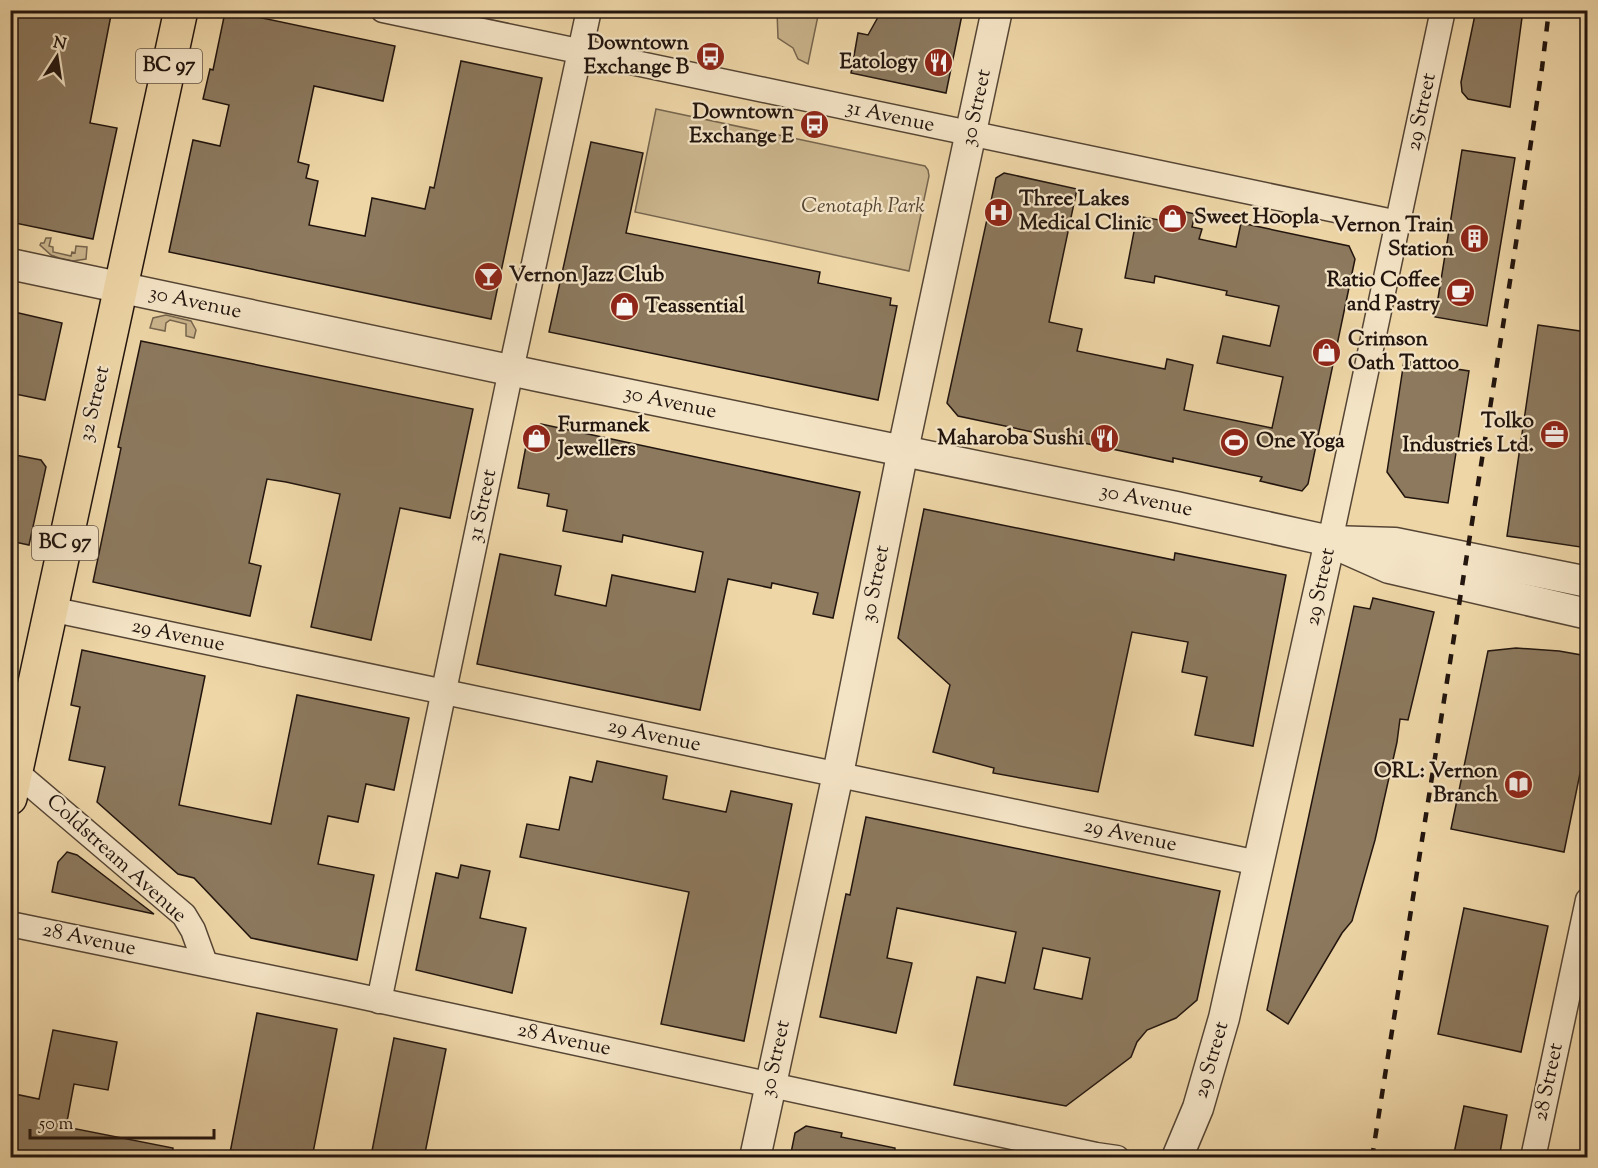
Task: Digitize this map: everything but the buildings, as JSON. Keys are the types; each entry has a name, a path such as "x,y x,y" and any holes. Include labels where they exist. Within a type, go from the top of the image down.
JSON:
{"highway":[{"name":"32 Street","path":"12,778 20,704 50,609 181,10"}],"street":[{"name":"31 Avenue","path":"383,10 1398,223"},
{"name":"31 Street","path":"379,1001 589,10"},
{"name":"30 Street","path":"755,1158 838,774 903,450 997,10"},
{"name":"29 Street","path":"1177,1158 1198,1108 1224,1018 1314,620 1443,10"},
{"name":"30 Avenue","path":"10,264 1330,541 1395,543 1587,582"},
{"name":"30 Avenue","path":"1330,541 1389,568 1587,614"},
{"path":"1314,620 1326,593 1341,576 1363,566 1389,568"},
{"name":"29 Avenue","path":"50,609 1258,863"},
{"name":"Coldstream Avenue","path":"12,778 184,915 193,930 205,963"},
{"name":"28 Street","path":"1533,1158 1587,900"},
{"name":"28 Avenue","path":"10,924 205,963 1117,1158"}],"green space":[{"path":"777,11 819,11 808,64 798,59 793,48 778,38"},
{"name":"Cenotaph Park","path":"656,109 925,166 929,176 909,271 635,212"},
{"path":"46,238 51,238 49,246 53,247 53,252 71,256 72,252 75,253 76,246 87,247 86,259 73,261 51,255 40,245"},
{"path":"166,315 191,321 196,330 194,338 186,336 186,324 170,320 166,323 165,331 150,328 153,318"}],"railway":[{"path":"1372,1158 1516,243 1549,10"}],"place":[{"name":"Downtown Exchange B","path":"710,56"},
{"name":"Eatology","path":"939,63"},
{"name":"Downtown Exchange E","path":"815,125"},
{"name":"Three Lakes Medical Clinic","path":"998,212"},
{"name":"Sweet Hoopla","path":"1173,218"},
{"name":"Vernon Train Station","path":"1475,238"},
{"name":"Vernon Jazz Club","path":"488,276"},
{"name":"Ratio Coffee and Pastry","path":"1461,293"},
{"name":"Teassential","path":"624,307"},
{"name":"Crimson Oath Tattoo","path":"1327,352"},
{"name":"Tolko Industries Ltd.","path":"1555,434"},
{"name":"Furmanek Jewellers","path":"537,438"},
{"name":"Maharoba Sushi","path":"1105,439"},
{"name":"One Yoga","path":"1235,442"},
{"name":"ORL: Vernon Branch","path":"1519,784"}]}
